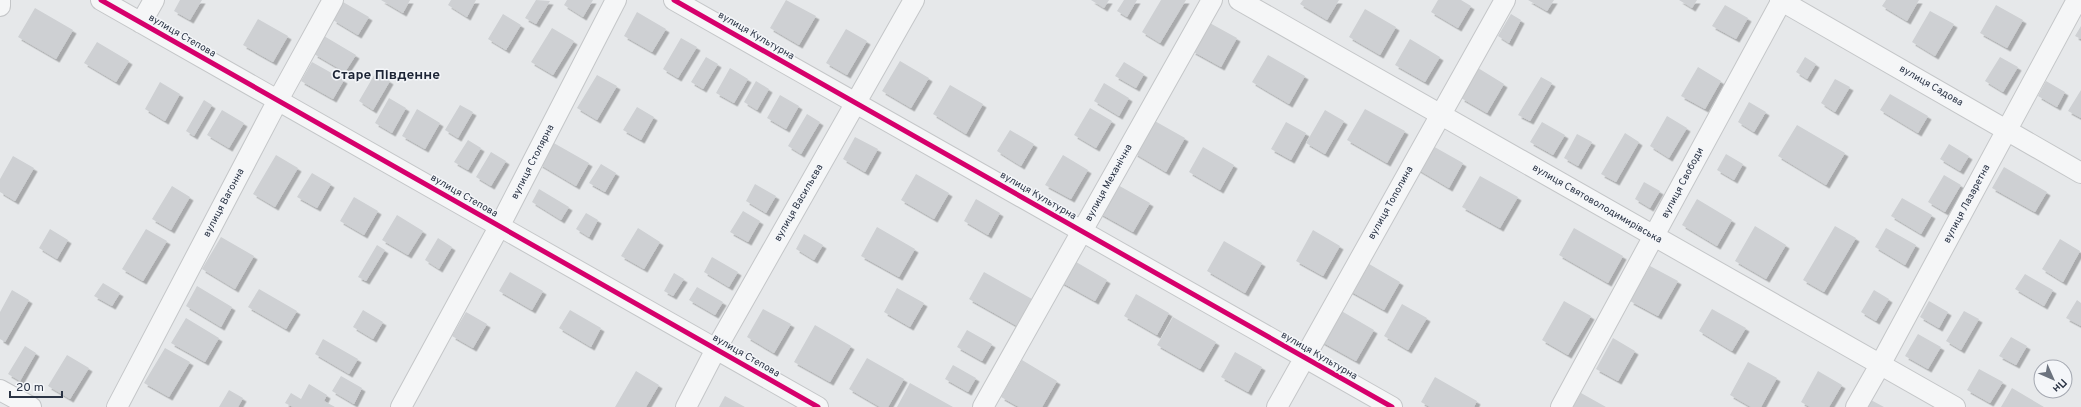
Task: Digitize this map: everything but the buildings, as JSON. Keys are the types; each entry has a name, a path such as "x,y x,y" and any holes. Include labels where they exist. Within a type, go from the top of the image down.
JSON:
{"street":[{"path":"0,0 0,6"},
{"name":"вулиця Степова","path":"101,0 818,407"},
{"path":"141,22 154,0"},
{"name":"вулиця Вагонна","path":"117,407 278,100 333,0"},
{"name":"вулиця Столярна","path":"401,407 499,227 616,0"},
{"name":"вулиця Культурна","path":"674,0 1392,407"},
{"name":"вулиця Васильєва","path":"686,407 716,349 914,0"},
{"name":"вулиця Механічна","path":"983,407 1212,0"},
{"name":"вулиця Святоволодимирівська","path":"1239,0 1955,407"},
{"name":"вулиця Тополина","path":"1277,407 1505,0"},
{"name":"вулиця Садова","path":"1781,0 2081,173"},
{"name":"вулиця Свободи","path":"1560,407 1781,0"},
{"name":"вулиця Лазаретна","path":"1856,407 2077,0"},
{"path":"0,390 31,407"}],"cycle path":[{"path":"101,0 818,407"},
{"path":"674,0 1392,407"}],"district":[{"name":"Старе Південне","path":"386,75"}]}
